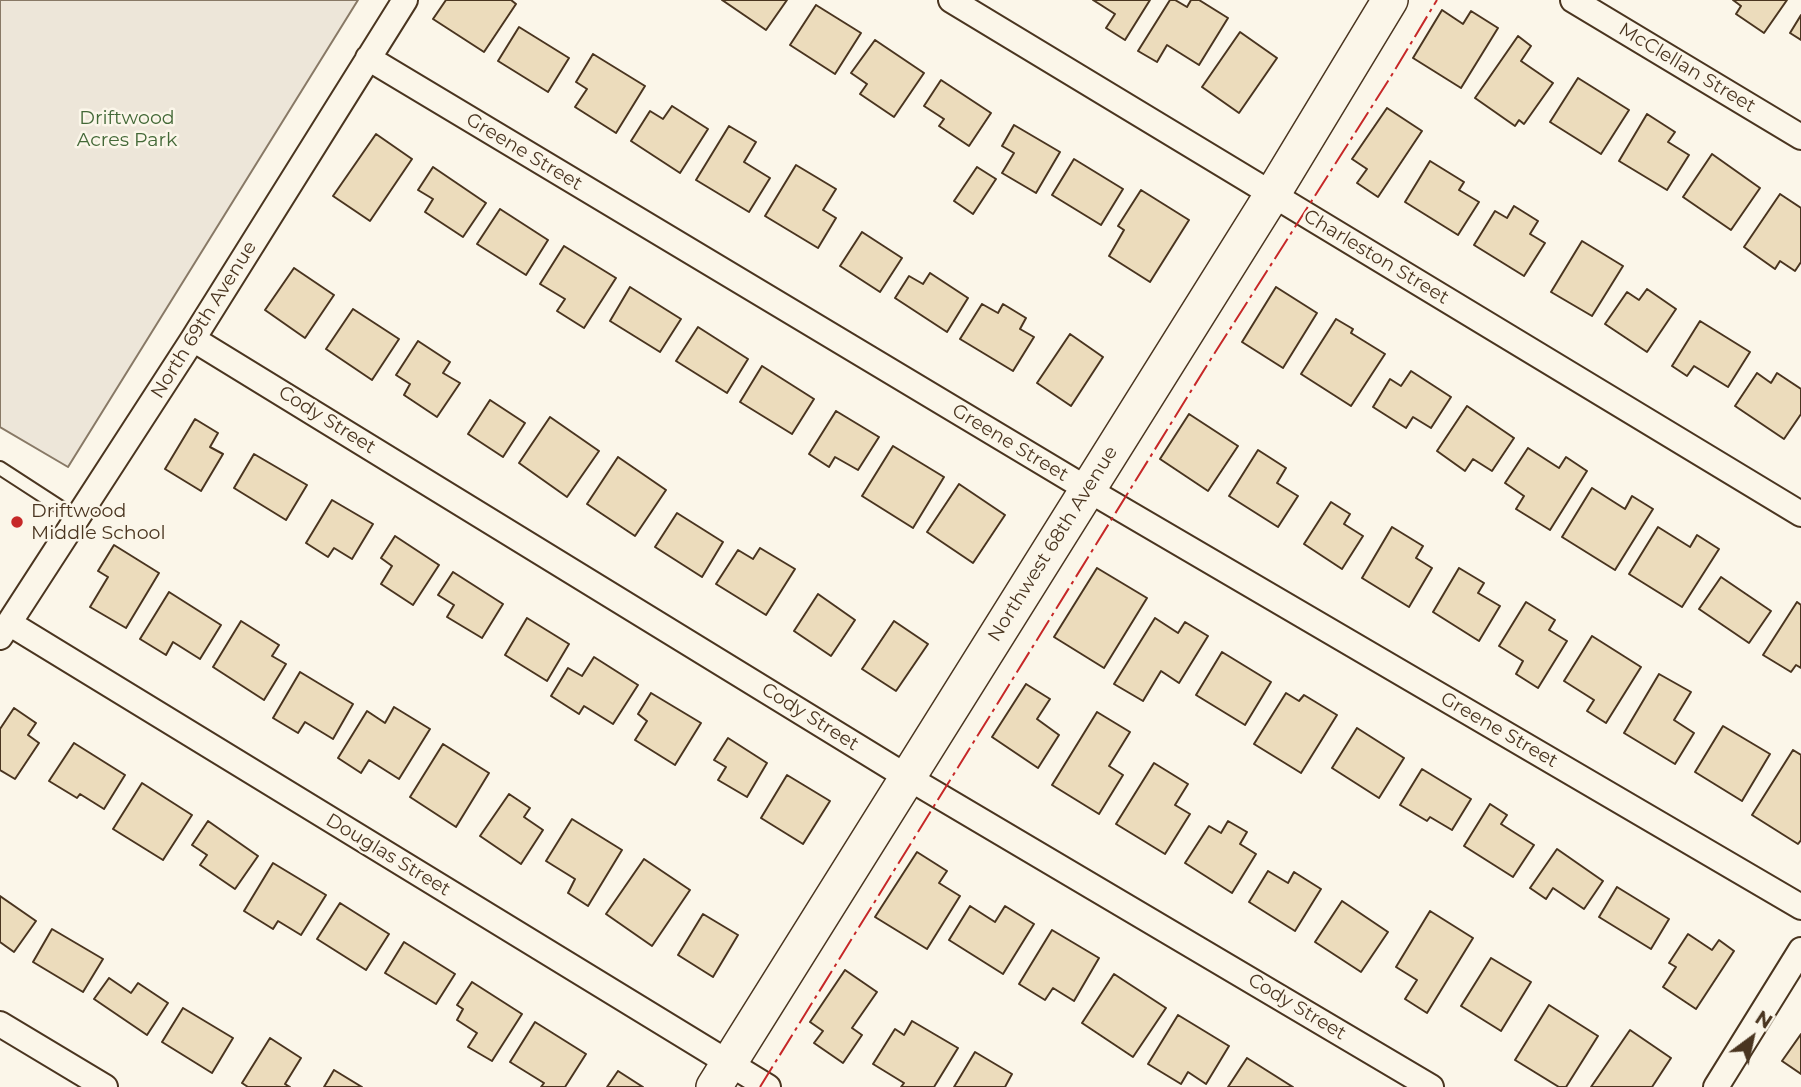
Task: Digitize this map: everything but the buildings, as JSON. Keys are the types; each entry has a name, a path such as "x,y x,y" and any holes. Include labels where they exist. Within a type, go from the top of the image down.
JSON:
{"street":[{"name":"North 69th Avenue","path":"4,630 193,339 405,0"},
{"name":"Charleston Street","path":"951,0 1801,514"},
{"name":"Northwest 68th Avenue","path":"721,1075 1272,195 1390,0"},
{"name":"McClellan Street","path":"1573,0 1801,137"},
{"name":"Greene Street","path":"368,58 1087,489 1801,907"},
{"name":"Cody Street","path":"193,339 907,777 1431,1087"},
{"name":"Douglas Street","path":"4,630 721,1075 768,1087"},
{"path":"1716,1087 1801,950"},
{"path":"0,1024 105,1087"}],"lane":[{"path":"1,472 77,518"}],"green space":[{"name":"Driftwood Acres Park","path":"0,0 358,0 68,467 0,427"}],"power":[{"path":"760,1087 1209,362 1437,0"}],"place":[{"name":"Driftwood Middle School","path":"17,522"}]}
